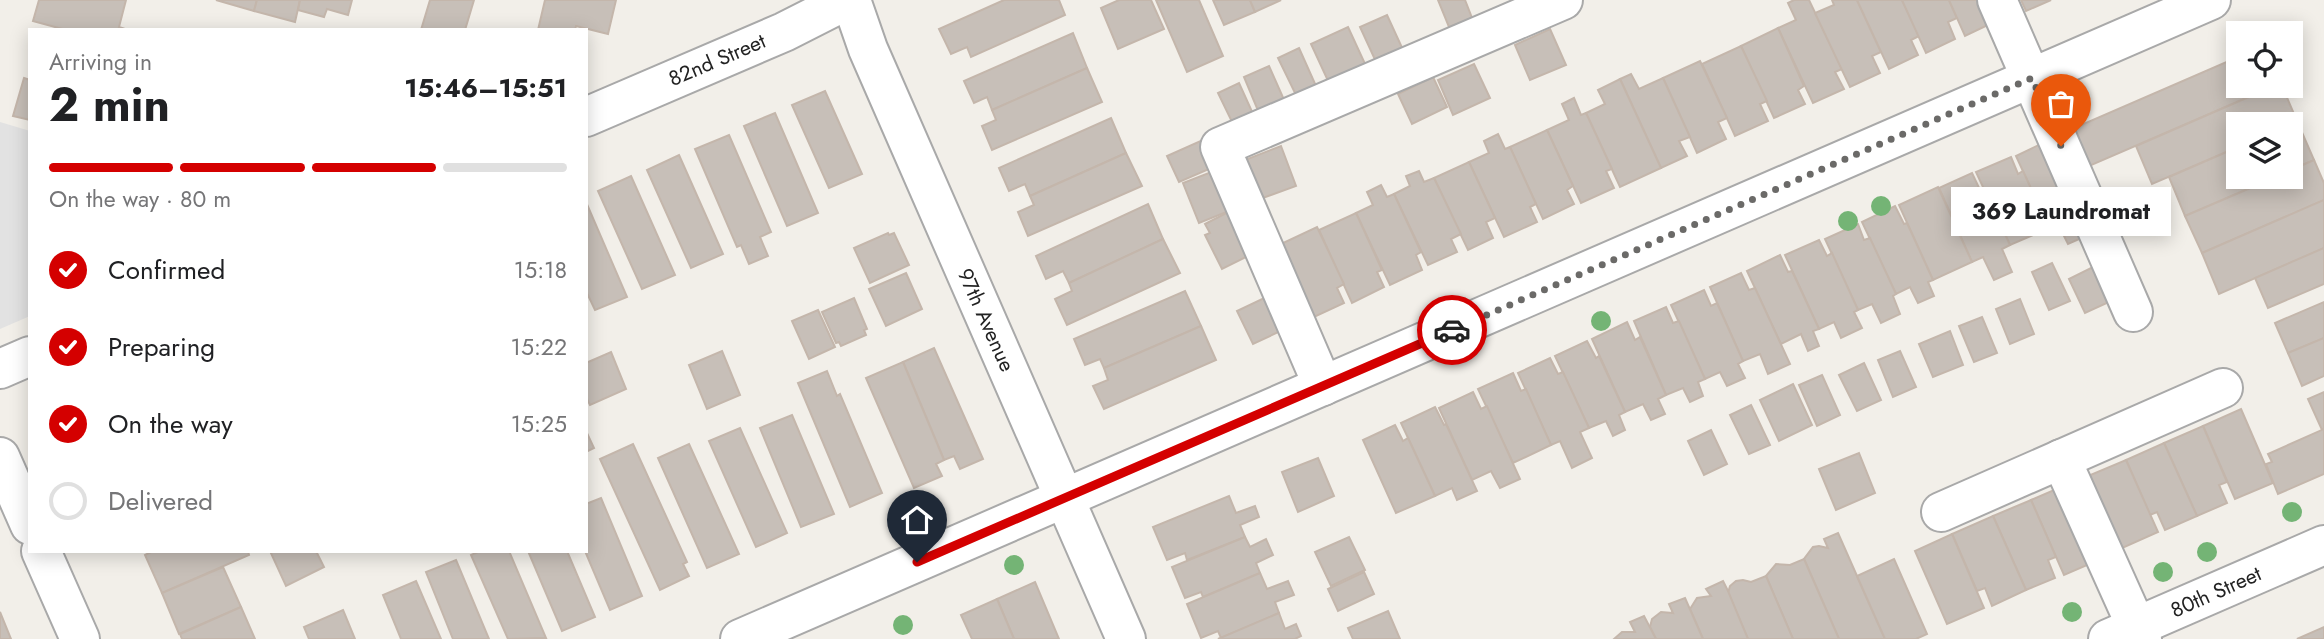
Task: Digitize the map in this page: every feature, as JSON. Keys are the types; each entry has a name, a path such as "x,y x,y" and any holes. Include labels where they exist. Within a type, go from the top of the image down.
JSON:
{"street":[{"name":"82nd Street","path":"588,116 784,32 849,0"},
{"name":"97th Avenue","path":"849,0 868,50 1126,639"},
{"path":"1323,386 1220,147 1563,0"},
{"path":"1997,0 2133,312"},
{"path":"740,639 2211,0"},
{"path":"0,369 28,357"},
{"path":"1941,512 2223,388"},
{"path":"0,457 28,520"},
{"path":"2062,459 2129,635"},
{"name":"80th Street","path":"2129,635 2324,545"},
{"path":"42,553 80,639"}],"shaded area":[{"path":"0,122 28,130 28,317 0,329"}],"building":[{"path":"39,0 126,0 119,27 122,28 59,28 33,21"},
{"path":"216,0 257,0 254,11"},
{"path":"257,0 300,0 295,22 254,11"},
{"path":"300,0 352,0 348,15 327,9 324,17 298,10"},
{"path":"430,0 474,0 466,28 422,28"},
{"path":"545,0 616,0 608,34 576,26 538,28"},
{"path":"1004,0 1059,0 1065,15 971,57 967,47 951,54 939,29"},
{"path":"1119,0 1151,0 1164,29 1118,49 1101,8"},
{"path":"1156,0 1199,0 1223,56 1187,72"},
{"path":"1213,0 1250,0 1255,12 1224,25"},
{"path":"1250,0 1281,0 1255,12"},
{"path":"1438,0 1465,0 1472,18 1449,27"},
{"path":"1794,0 1809,0 1842,69 1835,72 1844,89 1813,103 1778,28 1796,20 1788,3"},
{"path":"1832,0 1857,0 1881,52 1872,56 1880,73 1850,87 1815,13 1834,5"},
{"path":"1857,0 1902,0 1919,36 1911,40 1918,55 1889,69"},
{"path":"1902,0 1949,0 1957,18 1948,22 1955,39 1926,53"},
{"path":"1949,0 1994,0 1994,22 1965,36"},
{"path":"2021,0 2051,0 2026,11"},
{"path":"1387,15 1404,52 1377,64 1360,27"},
{"path":"1348,27 1366,66 1329,83 1311,44"},
{"path":"1778,28 1804,86 1798,90 1805,104 1774,118 1741,46"},
{"path":"1550,29 1566,65 1530,80 1515,45"},
{"path":"1073,33 1087,68 992,110 987,97 974,103 964,81"},
{"path":"1741,46 1767,101 1760,104 1768,121 1735,136 1702,64"},
{"path":"1299,48 1316,86 1296,95 1278,58"},
{"path":"1700,61 1727,118 1718,122 1726,139 1697,153 1663,78"},
{"path":"2226,62 2226,98 2246,98 2089,166 2072,129"},
{"path":"1474,64 1490,98 1453,115 1438,80"},
{"path":"1269,66 1285,102 1259,113 1244,77"},
{"path":"1087,68 1102,102 992,150 982,126 996,120 992,110"},
{"path":"1631,74 1639,89 1663,78 1690,137 1679,141 1687,156 1661,168 1620,79"},
{"path":"1433,77 1447,107 1412,124 1398,94"},
{"path":"24,78 28,79 28,120 13,116"},
{"path":"1620,79 1661,168 1620,187 1586,113 1605,104 1598,90"},
{"path":"1239,83 1254,116 1234,126 1218,93"},
{"path":"825,91 862,174 829,188 792,105"},
{"path":"1574,98 1581,115 1586,113 1612,169 1606,171 1614,188 1581,203 1547,130 1569,120 1562,104"},
{"path":"2246,98 2287,98 2293,112 2226,112 2226,152 2152,184 2136,146"},
{"path":"775,113 818,213 787,226 744,126"},
{"path":"1111,118 1126,153 1030,196 1025,184 1009,191 999,168"},
{"path":"1547,130 1573,186 1567,190 1574,204 1543,219 1510,147"},
{"path":"1498,134 1505,149 1510,147 1536,204 1530,207 1537,222 1504,237 1469,162 1489,153 1484,141"},
{"path":"729,135 771,232 760,237 768,256 749,264 741,245 737,247 695,149"},
{"path":"2303,135 2314,160 2303,165"},
{"path":"1205,139 1216,166 1179,182 1167,156"},
{"path":"2049,140 2095,232 2068,244 2058,224 2049,228 2016,156"},
{"path":"1281,146 1296,186 1260,199 1245,160"},
{"path":"2226,152 2226,189 2248,189 2185,216 2169,177"},
{"path":"1126,153 1142,186 1028,236 1018,212 1034,205 1030,196"},
{"path":"679,155 723,254 691,268 647,170"},
{"path":"2011,157 2018,174 2023,171 2049,228 2010,245 1976,172"},
{"path":"2314,160 2324,183 2324,200 2202,253 2185,216 2248,189 2303,189 2303,165"},
{"path":"1469,162 1495,218 1486,222 1493,238 1468,250 1434,178"},
{"path":"1219,169 1234,209 1199,223 1183,183"},
{"path":"1419,171 1424,182 1434,178 1461,234 1451,239 1457,252 1428,265 1394,194 1410,186 1406,176"},
{"path":"1972,173 1980,190 1984,189 2010,245 2002,249 2012,272 1994,280 1983,257 1972,262 1939,188"},
{"path":"631,176 675,275 642,289 598,191"},
{"path":"1381,185 1387,197 1394,194 1421,252 1416,255 1422,270 1390,285 1356,213 1373,205 1367,192"},
{"path":"1938,187 1972,262 1933,280 1899,205"},
{"path":"2324,200 2324,248 2219,294 2202,253"},
{"path":"1148,204 1163,239 1069,283 1063,271 1046,279 1036,256"},
{"path":"1895,206 1904,224 1907,223 1933,280 1928,282 1934,296 1918,303 1910,287 1896,294 1862,222"},
{"path":"588,207 627,297 595,310 588,295"},
{"path":"1234,209 1256,252 1222,269 1205,235 1210,233 1205,224"},
{"path":"1356,213 1382,270 1377,272 1384,287 1352,303 1319,230"},
{"path":"1858,224 1864,240 1870,238 1896,294 1893,296 1900,314 1881,323 1872,304 1858,310 1825,239"},
{"path":"1317,227 1344,284 1337,288 1344,303 1314,317 1281,244"},
{"path":"888,233 894,233 909,265 870,283 854,248"},
{"path":"1163,239 1180,273 1067,325 1055,299 1072,291 1069,283"},
{"path":"1819,240 1827,256 1832,253 1858,310 1854,312 1862,328 1841,338 1834,322 1819,329 1785,255"},
{"path":"2324,248 2324,284 2268,308 2255,278"},
{"path":"1780,255 1788,272 1792,271 1819,329 1813,331 1819,346 1808,351 1801,334 1781,344 1747,271"},
{"path":"2105,261 2122,296 2085,313 2069,279"},
{"path":"2052,263 2070,301 2049,310 2032,272"},
{"path":"906,273 922,309 886,326 869,289"},
{"path":"1741,273 1749,290 1755,288 1790,364 1768,374 1760,354 1743,361 1710,287"},
{"path":"1704,290 1711,306 1717,303 1743,361 1738,364 1745,378 1727,386 1720,372 1705,379 1671,305"},
{"path":"1185,291 1201,326 1104,368 1100,359 1085,365 1074,339"},
{"path":"1273,294 1289,327 1253,344 1237,311"},
{"path":"854,298 867,329 864,330 866,335 841,346 839,342 836,343 822,312"},
{"path":"2020,299 2034,334 2010,344 1996,309"},
{"path":"2324,302 2324,338 2288,353 2275,323"},
{"path":"1666,307 1673,323 1679,321 1705,379 1698,382 1703,396 1690,402 1683,388 1666,395 1634,321"},
{"path":"818,310 835,347 809,359 792,321"},
{"path":"1982,317 1997,353 1974,362 1959,326"},
{"path":"1627,322 1635,340 1640,337 1666,395 1658,399 1665,414 1651,420 1643,404 1625,412 1592,339"},
{"path":"1201,326 1216,360 1104,409 1093,386 1108,380 1104,368"},
{"path":"1950,331 1963,365 1933,377 1919,344"},
{"path":"2324,338 2324,376 2302,386 2288,353"},
{"path":"1587,341 1596,358 1599,356 1625,412 1619,415 1625,430 1613,436 1606,421 1589,428 1555,356"},
{"path":"934,348 983,459 960,469 954,456 944,460 903,362"},
{"path":"722,351 740,395 707,409 689,365"},
{"path":"1900,351 1916,387 1893,397 1878,360"},
{"path":"611,352 626,389 590,405 588,362"},
{"path":"1550,358 1558,374 1563,372 1589,428 1580,432 1592,458 1572,468 1560,441 1551,445 1518,373"},
{"path":"903,362 944,460 936,464 942,476 914,488 866,378"},
{"path":"1864,363 1881,400 1857,411 1839,375"},
{"path":"827,371 837,396 840,394 882,493 850,507 798,383"},
{"path":"1513,373 1521,391 1526,389 1551,445 1513,463 1478,389"},
{"path":"1822,375 1840,415 1817,426 1799,385"},
{"path":"1793,384 1812,425 1779,441 1760,400"},
{"path":"1473,392 1481,409 1487,406 1520,479 1500,488 1491,471 1472,480 1439,408"},
{"path":"2324,392 2324,429 2322,430 2308,399"},
{"path":"1751,405 1770,445 1749,454 1730,415"},
{"path":"1435,407 1444,425 1446,424 1477,491 1457,500 1452,488 1435,496 1401,423"},
{"path":"2241,409 2273,483 2235,499 2203,426"},
{"path":"792,415 834,514 801,527 760,428"},
{"path":"1395,425 1403,441 1408,438 1435,496 1396,513 1363,440"},
{"path":"2203,426 2227,482 2219,485 2227,503 2197,516 2164,443"},
{"path":"740,428 787,533 756,547 709,441"},
{"path":"2324,429 2324,474 2278,494 2266,464 2272,462 2268,454"},
{"path":"1711,430 1727,464 1704,475 1688,441"},
{"path":"588,435 594,448 588,451"},
{"path":"2164,443 2197,516 2165,530 2157,512 2150,515 2126,460"},
{"path":"633,444 687,562 683,564 689,576 660,590 600,459"},
{"path":"689,444 739,554 707,568 658,458"},
{"path":"1859,453 1875,493 1836,510 1819,469"},
{"path":"1318,458 1334,496 1298,512 1282,472"},
{"path":"2126,460 2158,532 2120,549 2088,476"},
{"path":"2068,484 2101,559 2064,575 2031,500"},
{"path":"1229,496 1236,513 1255,506 1259,517 1240,525 1245,537 1187,560 1185,553 1167,560 1153,527"},
{"path":"601,498 642,596 610,610 586,553 588,553 588,503"},
{"path":"2031,500 2056,557 2048,560 2055,578 2026,590 1993,516"},
{"path":"1993,516 2026,590 1992,606 1985,588 1977,591 1952,534"},
{"path":"1838,533 1885,639 1839,639 1804,559 1813,547 1828,548 1824,539"},
{"path":"1952,534 1984,608 1947,624 1915,551"},
{"path":"1245,537 1250,547 1266,539 1273,555 1256,563 1260,573 1203,597 1201,592 1185,598 1172,567"},
{"path":"1349,537 1365,570 1331,586 1315,552"},
{"path":"248,553 249,555 162,593 145,555"},
{"path":"271,553 317,553 324,567 286,586"},
{"path":"510,553 546,638 508,639 471,555"},
{"path":"529,553 568,553 595,617 562,631"},
{"path":"1804,559 1839,639 1793,639 1766,576 1776,564 1790,565"},
{"path":"1894,559 1927,634 1916,639 1885,639 1857,576"},
{"path":"456,560 489,639 453,639 426,572"},
{"path":"223,567 241,607 179,634 162,593"},
{"path":"1364,572 1374,594 1338,611 1328,589"},
{"path":"1260,573 1267,589 1288,581 1294,595 1275,602 1279,613 1221,638 1218,631 1201,638 1187,604"},
{"path":"1766,576 1793,639 1748,639 1728,593 1730,586 1736,581 1751,582"},
{"path":"416,581 441,639 401,639 383,595"},
{"path":"1723,581 1748,639 1703,639 1690,609 1697,598 1711,596 1706,589"},
{"path":"1035,582 1059,639 1014,639 997,599"},
{"path":"1685,598 1703,639 1656,639 1650,627 1652,619 1661,612 1673,613 1669,604"},
{"path":"997,599 1014,639 972,639 961,615"},
{"path":"241,607 255,639 182,639 180,634"},
{"path":"343,610 355,639 309,639 304,627"},
{"path":"1388,611 1400,639 1353,639 1348,628"},
{"path":"0,612 11,639 0,639"},
{"path":"1279,613 1285,629 1296,624 1301,636 1295,639 1218,639"},
{"path":"1644,616 1656,639 1614,639 1622,632 1635,632 1630,622"},
{"path":"2324,627 2324,639 2297,639"}],"way so far":[{"path":"1452,330 2032,78 2061,146"}],"place":[{"name":"369 Laundromat","path":"2061,146"}],"route":[{"path":"917,562 1452,330"}]}
